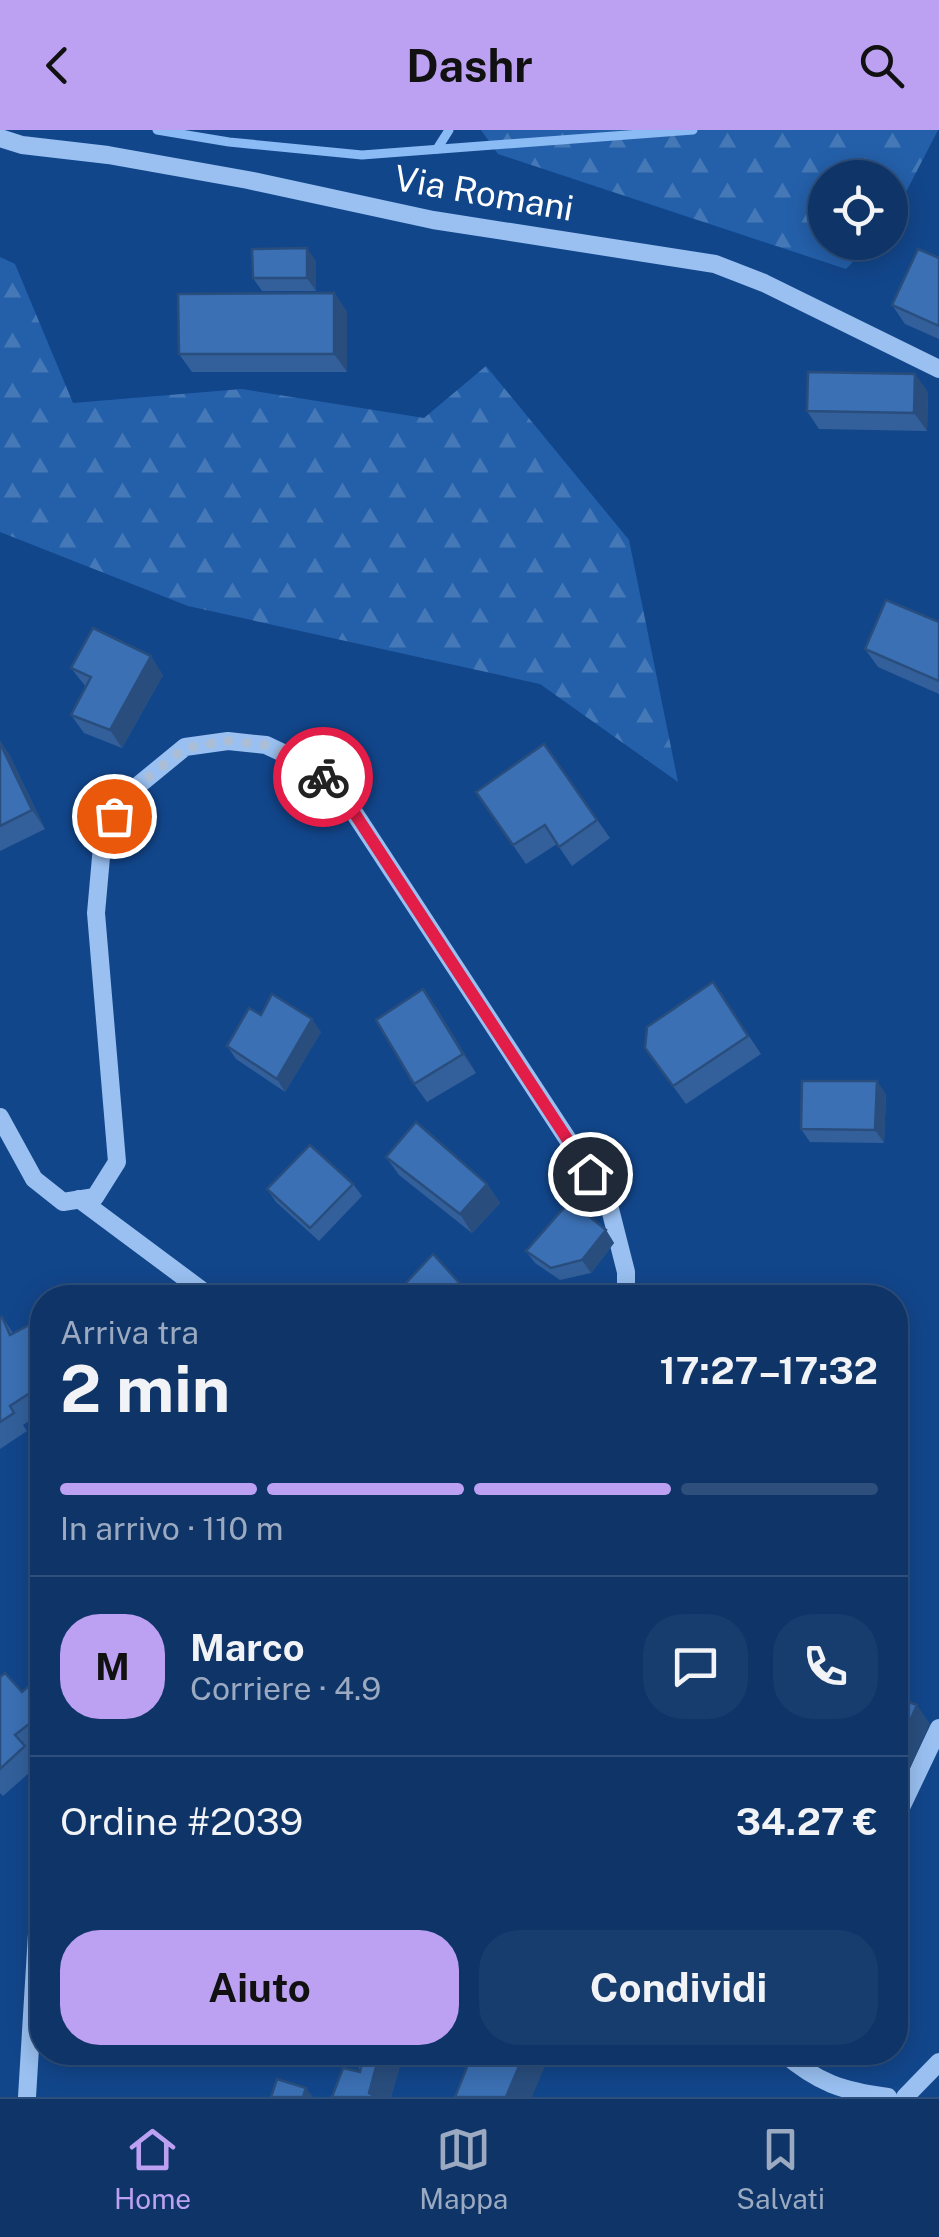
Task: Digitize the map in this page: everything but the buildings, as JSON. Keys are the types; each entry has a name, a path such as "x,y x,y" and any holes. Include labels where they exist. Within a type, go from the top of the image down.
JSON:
{"street":[{"name":"Via Romani","path":"0,138 27,136 432,220 714,264 764,283 939,369"},
{"path":"0,1117 34,1179 63,1202 95,1197 116,1162 96,914 103,835 124,797 185,748 228,741 266,745 304,763 340,791 608,1201 626,1285"},
{"path":"80,1199 195,1285"},
{"path":"908,1793 939,1728"},
{"path":"27,2097 30,2048"},
{"path":"904,2097 939,2062"},
{"path":"799,2065 846,2092 888,2097"},
{"path":"813,2076 826,2097"}],"green space":[{"path":"481,130 938,130 908,188 908,160 808,160 808,256 498,154"},
{"path":"0,257 15,264 73,403 242,389 424,418 486,366 629,540 678,782 540,684 188,606 0,532"},
{"path":"819,260 855,260 846,269"}],"waterway":[{"path":"157,130 229,142 362,155 693,130"},
{"path":"437,149 449,130"}],"way so far":[{"path":"114,816 124,797 185,748 228,741 266,745 323,777"}],"route":[{"path":"323,777 340,791 590,1174"}]}
